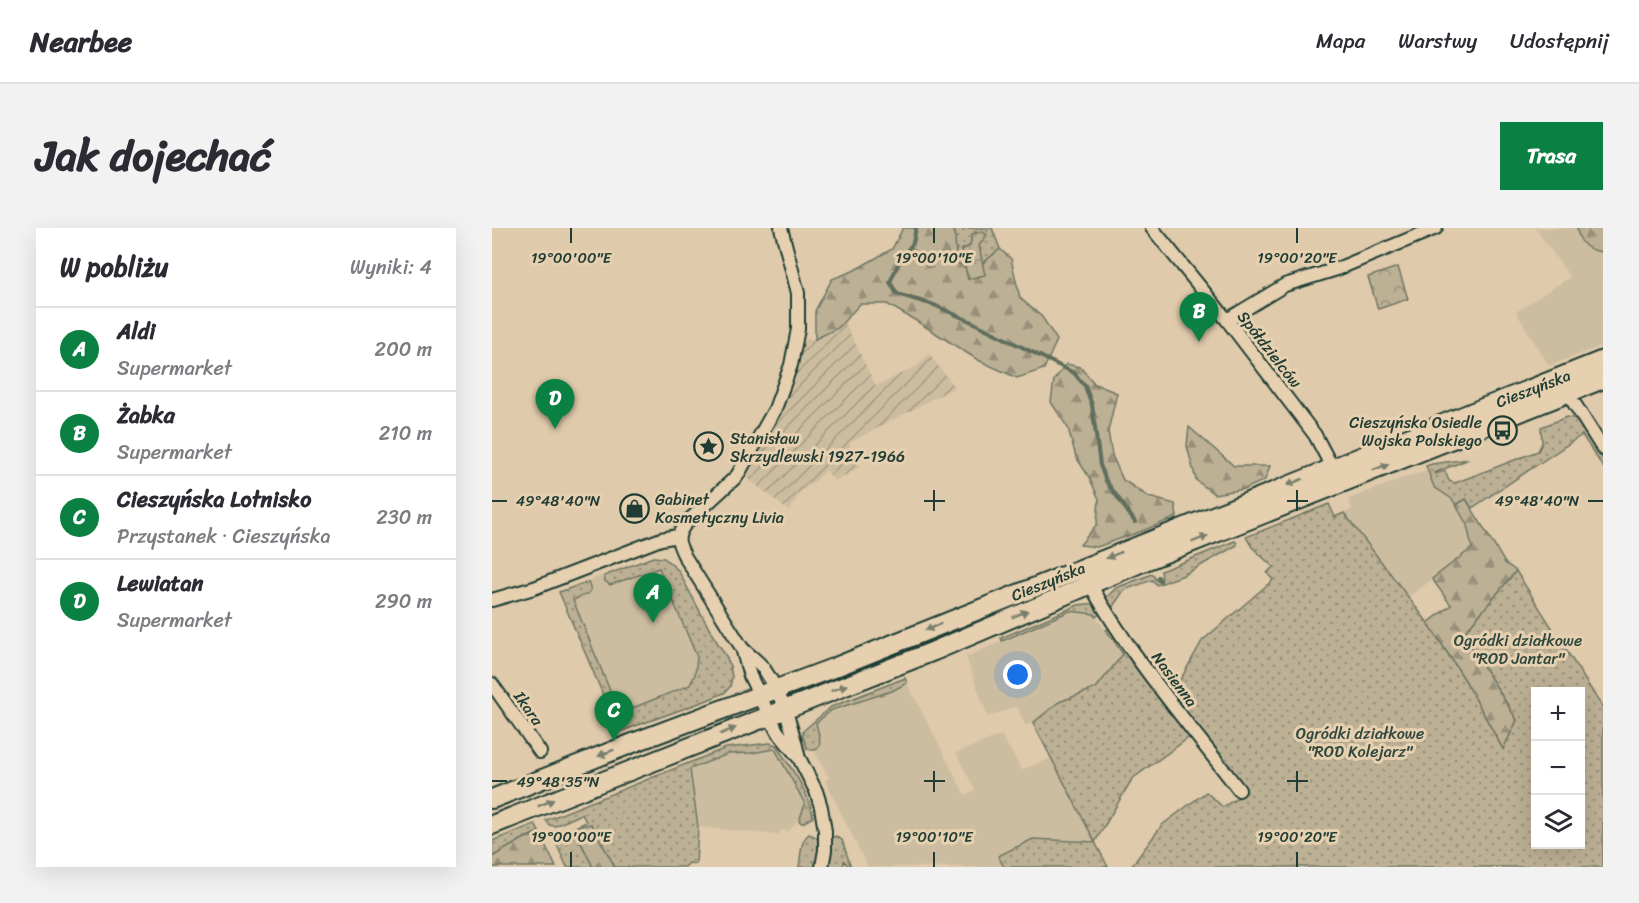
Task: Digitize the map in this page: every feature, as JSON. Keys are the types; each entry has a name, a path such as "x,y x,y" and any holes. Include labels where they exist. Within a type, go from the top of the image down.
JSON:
{"main road":[{"name":"Cieszyńska","path":"492,799 843,663 1603,360"},
{"name":"Cieszyńska","path":"492,825 934,651 1233,525 1603,379"}],"street":[{"path":"781,228 798,293 798,328 791,364 774,409 737,476 685,524 678,536 678,541 742,648 764,669 767,692 777,712 791,725 799,758"},
{"name":"Spółdzielców","path":"1152,228 1227,320 1315,435 1332,467"},
{"path":"1227,320 1285,285 1338,268 1436,228"},
{"path":"1574,403 1603,449"},
{"path":"492,600 534,588 661,539 678,536"},
{"name":"Nasienna","path":"1090,584 1110,617 1168,699 1239,790"},
{"name":"Ikara","path":"492,684 540,752"},
{"path":"767,692 777,712 777,731 799,758 816,791 825,831 822,867"}],"shaded area":[{"path":"1535,228 1593,228 1603,242 1603,345 1549,366 1516,312 1570,277"},
{"path":"844,321 876,386 917,366 929,354 955,387 849,443 860,467 835,481 826,470 801,491 789,511 746,477 775,409 796,340 815,339 838,328"},
{"path":"1428,471 1434,487 1452,499 1467,525 1472,549 1409,597 1344,513 1352,509 1348,499"},
{"path":"653,557 664,558 678,570 726,656 732,677 730,687 724,693 619,732 559,592"},
{"path":"1070,611 1094,614 1123,654 1096,688 1059,702 1033,723 1025,725 1017,706 988,717 966,657"},
{"path":"907,683 965,795 975,790 956,753 1001,735 1022,770 1051,758 1095,842 1033,839 998,856 1004,867 868,867 825,781 829,778 814,750 817,749 820,737 815,723 832,711 892,691"},
{"path":"775,749 805,804 799,819 789,831 781,830 778,835 698,827 690,768 729,754"}],"green space":[{"path":"903,228 952,228 955,233 956,263 965,266 968,279 984,275 982,264 1000,249 1011,259 1020,298 1042,317 1057,340 1044,369 1017,378 978,360 887,304 860,304 838,328 815,339 815,311 832,279 853,271 892,249"},
{"path":"952,228 992,228 1000,249 982,264 979,246 982,231 972,234 970,246 961,250 965,266 956,264 955,233"},
{"path":"1577,228 1603,228 1603,252 1592,250 1585,245"},
{"path":"982,231 987,235 979,246 985,275 968,279 961,250 970,246 972,234"},
{"path":"1398,267 1408,299 1378,309 1368,277"},
{"path":"1066,364 1080,367 1095,384 1117,393 1108,431 1112,455 1123,480 1149,497 1175,504 1177,517 1097,547 1080,545 1097,524 1099,499 1076,457 1068,428 1051,402 1054,380"},
{"path":"1567,417 1577,419 1580,423 1603,459 1603,467 1582,435 1472,508 1466,499 1456,505 1452,499 1434,487 1426,466 1469,459 1434,473 1445,471 1449,481 1455,483 1538,451 1542,443 1541,427"},
{"path":"1189,427 1234,466 1270,466 1265,480 1245,489 1214,494 1196,480 1187,446"},
{"path":"1466,499 1505,563 1516,571 1463,634 1517,720 1503,749 1465,680 1428,623 1451,605 1432,579 1472,548 1467,525 1456,505"},
{"name":"Ogródki działkowe \"ROD Kolejarz\"","path":"1329,504 1335,517 1344,513 1428,623 1465,680 1503,749 1517,720 1463,634 1516,571 1603,708 1603,867 1131,867 1162,825 1206,792 1223,807 1247,792 1121,629 1123,626 1173,693 1202,641 1273,580 1267,573 1273,567 1252,547 1246,537"},
{"path":"1235,541 1237,545 1184,575 1157,585 1152,580 1124,590 1112,608 1119,618 1116,620 1105,599 1116,588 1152,574 1157,581 1162,579 1161,571"},
{"path":"653,557 664,558 678,570 726,656 732,677 730,687 724,693 619,732 559,592 588,582 591,589 588,594 573,600 615,703 625,700 630,709 690,685 695,674 697,657 659,568 610,585 605,581 604,576"},
{"path":"1096,603 1102,612 1096,617 1094,614 1070,611 1002,641 1001,638 1078,605"},
{"path":"1113,628 1191,736 1132,779 1095,842 1033,723 1059,702 1096,688 1123,654 1106,630"},
{"path":"905,678 907,683 892,691 832,710 816,723 819,746 813,750 807,749 803,731 831,707"},
{"path":"770,743 776,745 799,781 808,798 813,817 802,823 799,821 805,804 775,749 728,754 690,769 698,827 696,864 689,863 685,867 615,867 591,824 575,831 593,867 567,867 556,840 562,833 586,822 582,814 555,826 549,825 546,820 726,748"},
{"path":"535,824 539,832 492,857 492,841"},
{"path":"591,824 615,867 593,867 575,830 580,826"},
{"path":"539,832 556,867 492,867 492,857"},
{"path":"809,834 819,841 816,867 799,867 802,844"},
{"path":"836,836 842,840 851,867 844,861 843,867 828,867 831,839"},
{"path":"1033,839 1095,842 1108,867 1004,867 998,856"}],"waterway":[{"path":"916,228 913,243 900,260 890,282 897,294 934,305 1074,373 1085,386 1092,405 1100,465 1106,481 1135,522"},
{"path":"1158,577 1160,581"}],"place":[{"name":"Żabka","path":"1199,342"},
{"name":"Lewiatan","path":"555,429"},
{"name":"Cieszyńska Osiedle Wojska Polskiego","path":"1503,431"},
{"name":"Stanisław Skrzydlewski 1927-1966","path":"709,447"},
{"name":"Gabinet Kosmetyczny Livia","path":"634,508"},
{"name":"Aldi","path":"653,623"},
{"name":"Cieszyńska Lotnisko","path":"614,741"}],"park label":[{"name":"Ogródki działkowe \"ROD Jantar\"","path":"1518,649"}]}
